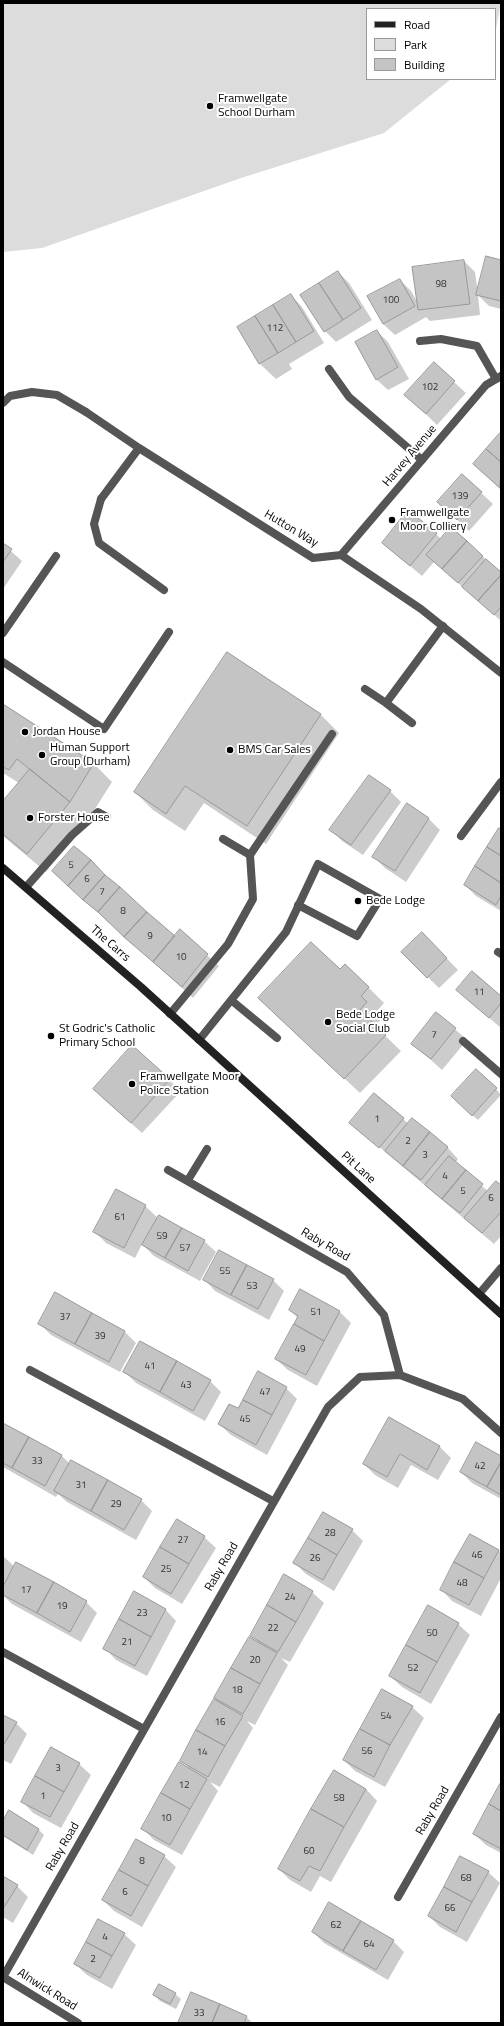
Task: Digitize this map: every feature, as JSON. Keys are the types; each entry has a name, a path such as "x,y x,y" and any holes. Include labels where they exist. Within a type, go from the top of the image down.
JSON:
{"street":[{"path":"420,341 441,339 476,346 499,377"},
{"path":"329,369 349,397 422,460"},
{"name":"Harvey Avenue","path":"341,555 486,385 499,377"},
{"name":"Hutton Way","path":"3,403 10,396 32,392 57,395 86,412 139,448 313,558 341,555"},
{"path":"139,448 101,499 94,524 99,543 164,590"},
{"path":"341,555 421,609 501,673"},
{"path":"3,633 56,556"},
{"path":"386,703 443,626"},
{"path":"3,662 104,729 169,632"},
{"path":"366,689 412,723"},
{"path":"170,1014 228,944 252,899 250,855 332,734"},
{"path":"461,836 501,782"},
{"path":"27,886 72,835 98,812 107,817"},
{"path":"223,839 250,855"},
{"path":"199,1040 286,932 298,906 318,864 380,899 358,936 298,906"},
{"name":"The Carrs","path":"3,868 27,886 199,1040"},
{"path":"231,1000 277,1038"},
{"name":"Pit Lane","path":"199,1040 501,1314"},
{"path":"463,1041 501,1074"},
{"path":"188,1180 207,1149"},
{"name":"Raby Road","path":"168,1170 188,1180 347,1272 384,1315 400,1375"},
{"path":"479,1294 501,1268"},
{"path":"30,1370 273,1501"},
{"name":"Raby Road","path":"3,1977 273,1501 328,1407 360,1377 400,1375 463,1399 501,1433"},
{"path":"3,1652 144,1729"},
{"name":"Raby Road","path":"398,1897 501,1717"},
{"name":"Alnwick Road","path":"3,1977 78,2023"}],"green space":[{"name":"Framwellgate School Durham","path":"3,3 501,3 496,29 496,8 366,8 366,80 450,80 384,133 241,178 42,248 3,252"}],"building":[{"path":"486,256 501,260 501,301 476,295"},
{"path":"464,260 470,304 418,310 412,267"},
{"path":"338,271 361,308 343,320 319,283"},
{"path":"400,279 415,306 383,324 367,296"},
{"path":"319,283 343,320 324,332 300,295"},
{"path":"291,294 314,331 296,342 273,305"},
{"path":"273,305 296,342 278,353 255,316"},
{"path":"255,316 278,353 259,364 237,327"},
{"path":"377,330 398,367 376,380 355,342"},
{"path":"434,362 455,381 426,414 404,395"},
{"path":"500,433 501,434 501,462 486,449"},
{"path":"486,449 501,462 500,488 473,464"},
{"path":"462,474 482,492 457,520 437,502"},
{"path":"408,510 437,533 410,566 382,543"},
{"path":"451,527 467,541 442,569 426,555"},
{"path":"467,541 483,556 458,583 442,569"},
{"path":"3,543 12,549 3,562"},
{"path":"486,559 501,572 501,575 478,601 462,587"},
{"path":"501,575 501,607 494,615 478,601"},
{"name":"BMS Car Sales","path":"227,652 321,714 247,826 185,786 166,814 134,792"},
{"name":"Jordan House","path":"3,704 94,763 70,802 17,759 9,770 3,767"},
{"name":"Forster House","path":"30,769 70,802 27,854 3,834 3,801"},
{"path":"369,775 391,790 351,845 329,830"},
{"path":"407,803 429,818 395,871 372,857"},
{"path":"499,828 501,829 501,856 487,847"},
{"path":"74,846 91,860 68,886 52,871"},
{"path":"487,847 501,856 501,883 475,866"},
{"path":"91,860 105,875 83,900 68,886"},
{"path":"475,866 501,883 501,896 496,905 464,885"},
{"path":"105,875 120,887 98,912 83,900"},
{"path":"120,887 147,912 124,937 98,912"},
{"path":"147,912 175,936 153,962 124,937"},
{"path":"180,929 208,954 182,987 153,962"},
{"path":"422,932 447,958 427,978 401,952"},
{"name":"Bede Lodge Social Club","path":"311,942 340,969 345,964 369,987 361,996 367,1002 360,1010 386,1035 344,1079 258,998"},
{"path":"472,971 501,996 501,1003 489,1018 456,990"},
{"path":"436,1012 456,1028 431,1059 411,1044"},
{"name":"Framwellgate Moor Police Station","path":"132,1045 170,1079 131,1123 93,1089"},
{"path":"476,1069 497,1088 472,1116 451,1096"},
{"path":"374,1093 404,1118 379,1148 349,1123"},
{"path":"412,1118 430,1132 403,1166 385,1151"},
{"path":"430,1132 448,1147 421,1180 403,1166"},
{"path":"449,1156 466,1170 442,1199 425,1185"},
{"path":"466,1170 483,1184 460,1213 442,1199"},
{"path":"496,1181 501,1185 501,1212 482,1233 464,1218"},
{"path":"116,1189 146,1205 124,1248 93,1232"},
{"path":"159,1215 182,1228 165,1258 142,1245"},
{"path":"182,1228 205,1240 188,1271 165,1258"},
{"path":"219,1250 247,1265 231,1295 203,1280"},
{"path":"247,1265 274,1279 258,1309 231,1295"},
{"path":"300,1289 340,1311 324,1341 294,1324 298,1316 289,1310"},
{"path":"55,1292 92,1313 75,1344 38,1324"},
{"path":"92,1313 125,1331 109,1362 75,1344"},
{"path":"294,1324 324,1341 306,1375 275,1359"},
{"path":"140,1341 177,1361 160,1392 123,1372"},
{"path":"177,1361 211,1380 193,1411 160,1392"},
{"path":"258,1371 287,1387 272,1415 243,1400"},
{"path":"243,1400 272,1415 256,1445 218,1424 229,1404 238,1408"},
{"path":"389,1417 440,1446 427,1470 400,1454 387,1477 363,1464"},
{"path":"3,1423 29,1437 12,1468 3,1463"},
{"path":"29,1437 62,1455 45,1486 12,1468"},
{"path":"476,1442 501,1456 501,1462 487,1487 460,1472"},
{"path":"71,1460 108,1480 91,1511 54,1491"},
{"path":"501,1462 501,1495 487,1487"},
{"path":"108,1480 142,1499 124,1530 91,1511"},
{"path":"323,1512 353,1529 337,1555 308,1538"},
{"path":"177,1519 205,1536 189,1564 160,1547"},
{"path":"470,1534 499,1550 484,1578 454,1562"},
{"path":"308,1538 337,1555 323,1580 293,1563"},
{"path":"160,1547 189,1564 171,1594 143,1577"},
{"path":"16,1562 54,1582 37,1613 3,1595 3,1587"},
{"path":"454,1562 484,1578 469,1605 440,1590"},
{"path":"284,1574 313,1591 296,1622 267,1605"},
{"path":"54,1582 87,1601 70,1632 37,1613"},
{"path":"134,1591 166,1609 151,1637 119,1619"},
{"path":"267,1605 296,1622 278,1652 250,1636"},
{"path":"428,1605 459,1623 437,1662 406,1645"},
{"path":"119,1619 151,1637 135,1666 103,1649"},
{"path":"249,1637 277,1653 260,1684 231,1668"},
{"path":"406,1645 437,1662 420,1693 389,1676"},
{"path":"231,1668 260,1684 243,1714 214,1698"},
{"path":"382,1689 413,1706 390,1745 360,1729"},
{"path":"214,1699 243,1716 225,1746 196,1730"},
{"path":"3,1715 17,1722 3,1746"},
{"path":"360,1729 390,1745 374,1777 343,1760"},
{"path":"196,1730 225,1746 208,1777 180,1761"},
{"path":"51,1747 80,1763 64,1792 35,1776"},
{"path":"179,1762 207,1779 190,1809 161,1793"},
{"path":"334,1770 366,1789 344,1827 311,1809"},
{"path":"35,1776 64,1792 50,1817 21,1802"},
{"path":"501,1782 501,1811 489,1804"},
{"path":"161,1793 190,1809 170,1845 141,1829"},
{"path":"489,1804 501,1811 501,1849 473,1834"},
{"path":"311,1809 344,1827 320,1871 309,1866 300,1881 278,1869"},
{"path":"9,1810 39,1829 27,1850 3,1835 3,1821"},
{"path":"136,1839 165,1855 148,1886 119,1870"},
{"path":"460,1856 489,1871 472,1902 444,1887"},
{"path":"119,1870 148,1886 131,1916 102,1900"},
{"path":"3,1876 18,1885 3,1909"},
{"path":"444,1887 472,1902 456,1932 428,1916"},
{"path":"329,1902 361,1921 343,1951 312,1932"},
{"path":"98,1919 125,1933 112,1956 86,1942"},
{"path":"361,1921 394,1940 376,1970 343,1951"},
{"path":"86,1942 112,1956 100,1978 74,1964"},
{"path":"159,1984 176,1993 170,2004 153,1995"},
{"path":"191,1992 220,2004 212,2023 178,2023"},
{"path":"220,2004 247,2016 244,2023 212,2023"}],"place":[{"name":"Framwellgate School Durham","path":"210,106"},
{"name":"Framwellgate Moor Colliery","path":"392,520"},
{"name":"Jordan House","path":"25,732"},
{"name":"BMS Car Sales","path":"230,750"},
{"name":"Human Support Group (Durham)","path":"42,755"},
{"name":"Forster House","path":"30,818"},
{"name":"Bede Lodge","path":"358,901"},
{"name":"Bede Lodge Social Club","path":"328,1022"},
{"name":"St Godric's Catholic Primary School","path":"51,1036"},
{"name":"Framwellgate Moor Police Station","path":"132,1084"}]}
